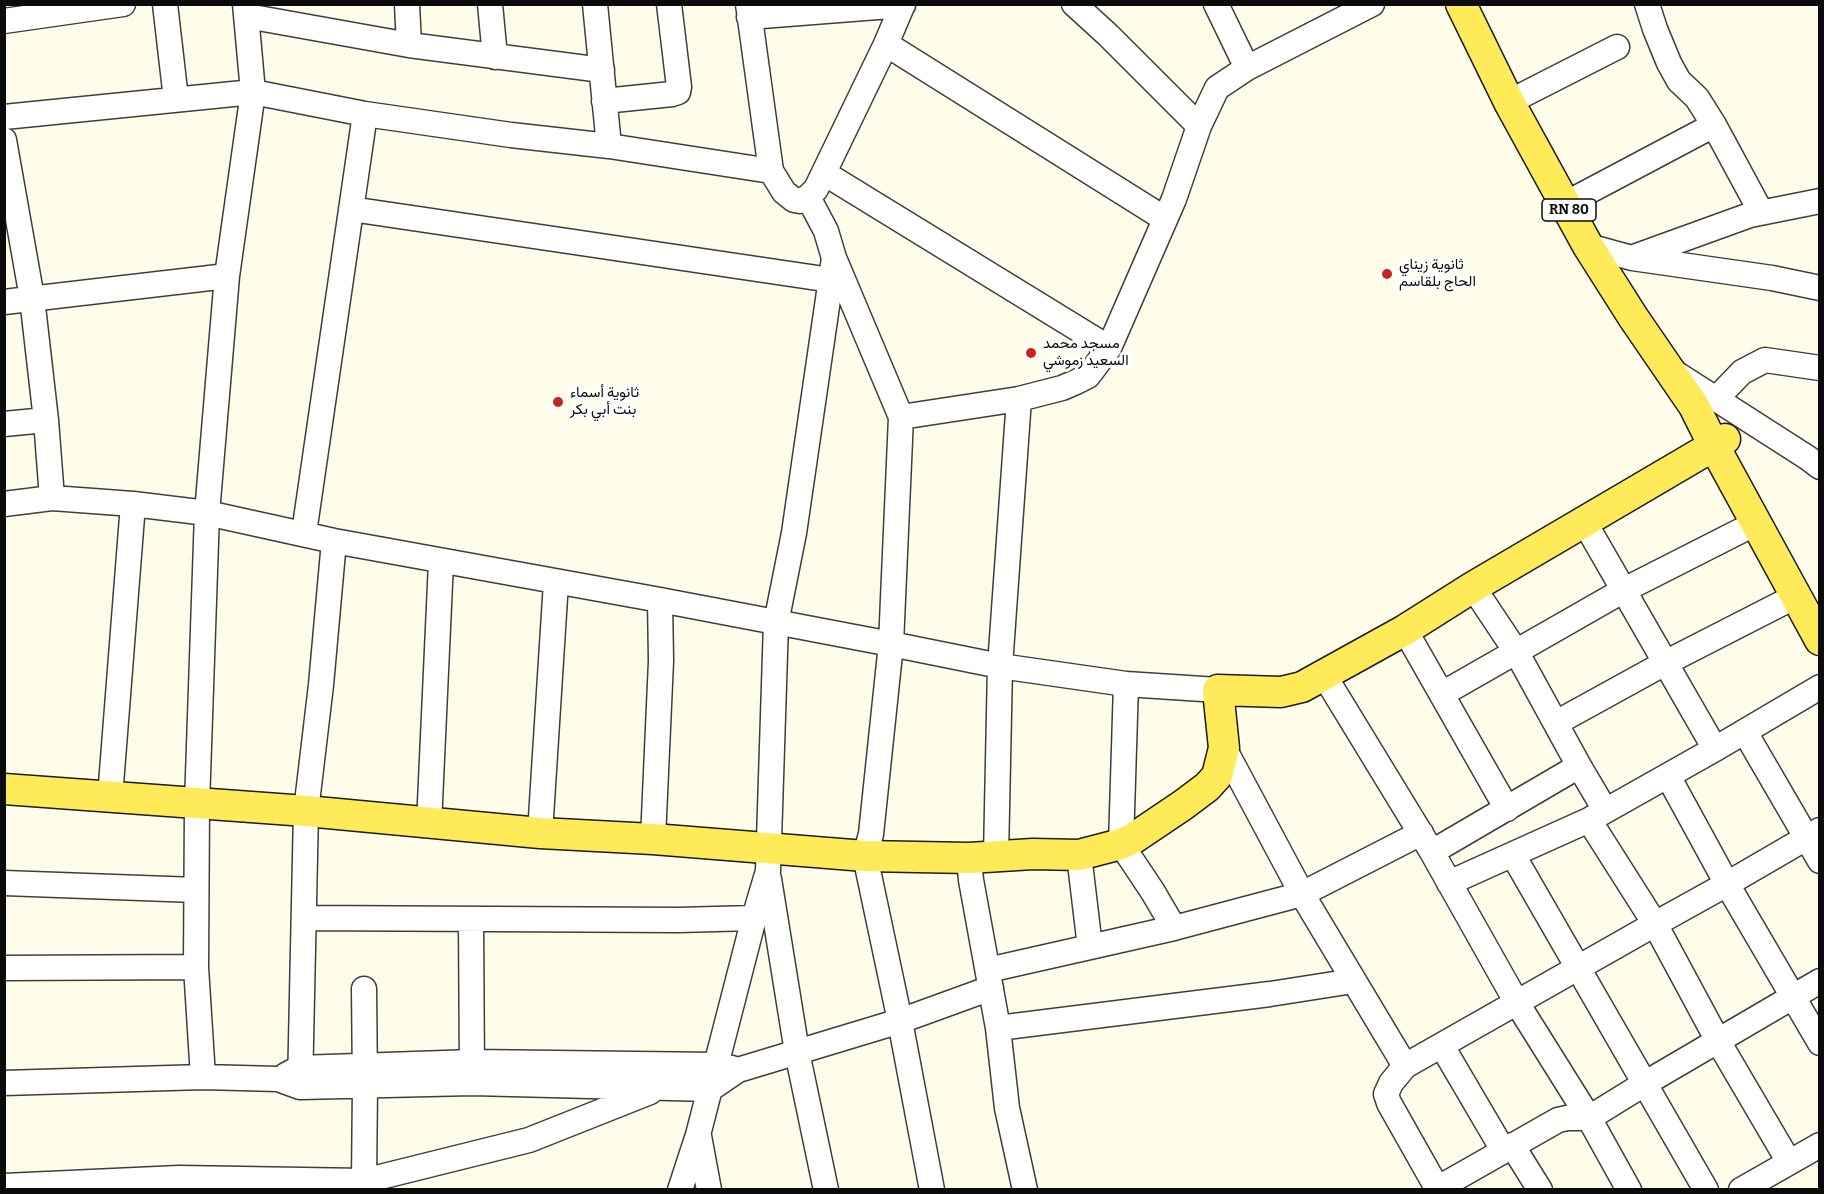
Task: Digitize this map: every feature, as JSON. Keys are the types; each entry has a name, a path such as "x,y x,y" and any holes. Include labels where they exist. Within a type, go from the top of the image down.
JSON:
{"main road":[{"name":"RN 80","path":"1461,4 1509,102 1588,246 1667,367 1705,403 1719,443 1756,523 1808,597"},
{"name":"RN 80","path":"1719,443 1742,466 1808,597 1820,640"},
{"path":"4,789 306,811 540,833 653,839 767,859 1079,855 1121,844 1158,822 1207,787 1217,776 1224,748 1218,690 1281,692 1302,687 1404,630 1719,443"}],"street":[{"path":"4,21 123,4"},
{"path":"165,4 176,99"},
{"path":"407,4 410,45"},
{"path":"490,4 495,57"},
{"path":"595,4 609,146"},
{"path":"604,101 678,92 669,4"},
{"path":"1074,4 1199,126"},
{"path":"1216,4 1247,68"},
{"path":"901,417 1019,399 1062,388 1088,376 1109,348 1174,199 1199,126 1217,88 1344,11 1372,4"},
{"path":"1647,4 1669,63 1679,81 1697,99 1714,125 1761,212"},
{"path":"903,5 816,189 800,201 789,198 771,171 749,11 903,5"},
{"path":"203,1077 196,967 196,890 207,513 227,276 253,92 246,10 410,45 602,70"},
{"path":"886,44 1165,219"},
{"path":"1509,102 1617,47"},
{"path":"4,117 253,92 364,114 609,146 771,171"},
{"path":"304,533 364,114"},
{"path":"1566,204 1714,125"},
{"path":"4,140 32,298 52,498"},
{"path":"824,174 1109,348"},
{"path":"808,197 826,231 832,269 901,417 891,644 871,834 865,856 900,1021 932,1190"},
{"path":"1632,258 1761,212 1820,201"},
{"path":"351,209 832,269"},
{"path":"1588,246 1632,258 1772,278 1820,288"},
{"path":"680,1190 710,1089 727,1067 767,859 776,622 794,533 832,269"},
{"path":"4,302 227,276"},
{"path":"1818,463 1705,403 1742,372 1765,360 1820,368"},
{"path":"1019,399 1000,666 982,857 971,880 998,1028 1007,1108 1025,1190"},
{"path":"4,424 46,420"},
{"path":"4,504 52,498 133,504 207,513 334,541 660,600 1000,666 1126,684 1218,690"},
{"path":"110,797 133,504"},
{"path":"1584,523 1715,749"},
{"path":"1442,694 1624,590 1756,523"},
{"path":"292,1078 304,918 306,811 321,685 334,541"},
{"path":"429,824 441,561"},
{"path":"540,833 556,582"},
{"path":"1473,587 1517,653 1556,723 1579,766 1597,815 1718,1041 1789,1162"},
{"path":"1556,723 1665,663 1808,597"},
{"path":"653,839 661,661 660,600"},
{"path":"1404,630 1507,809"},
{"path":"1324,675 1426,843 1517,1003 1589,1118 1629,1190"},
{"path":"1126,684 1121,844 1174,928"},
{"path":"1449,883 1597,815 1820,687"},
{"path":"1745,732 1813,834 1820,861"},
{"path":"1224,748 1302,894 1405,1066"},
{"path":"4,1083 727,1067 797,1052 900,1021 990,979 1090,946 1174,928 1302,894 1507,809 1579,766"},
{"path":"1668,776 1727,885 1820,1043"},
{"path":"1813,834 1727,885 1405,1066 1386,1094 1436,1189 1558,1120 1589,1118 1820,981"},
{"path":"1079,855 1090,946"},
{"path":"1513,855 1706,1190"},
{"path":"767,859 797,1052 826,1190"},
{"path":"4,883 196,890"},
{"path":"304,918 678,920 754,918"},
{"path":"471,919 472,1072"},
{"path":"4,968 196,967"},
{"path":"998,1028 1270,994 1353,981"},
{"path":"364,989 365,1185"},
{"path":"1442,1046 1508,1147 1540,1190"},
{"path":"472,1072 661,1088 710,1089"},
{"path":"4,1186 179,1178 365,1185 529,1140 661,1088"},
{"path":"698,1135 709,1190"},
{"path":"1741,1190 1820,1145"}],"place":[{"name":"ثانوية زيناي الحاج بلقاسم","path":"1387,274"},
{"name":"مسجد محمد السعيد زموشي","path":"1031,353"},
{"name":"ثانوية أسماء بنت أبي بكر","path":"558,402"}]}
